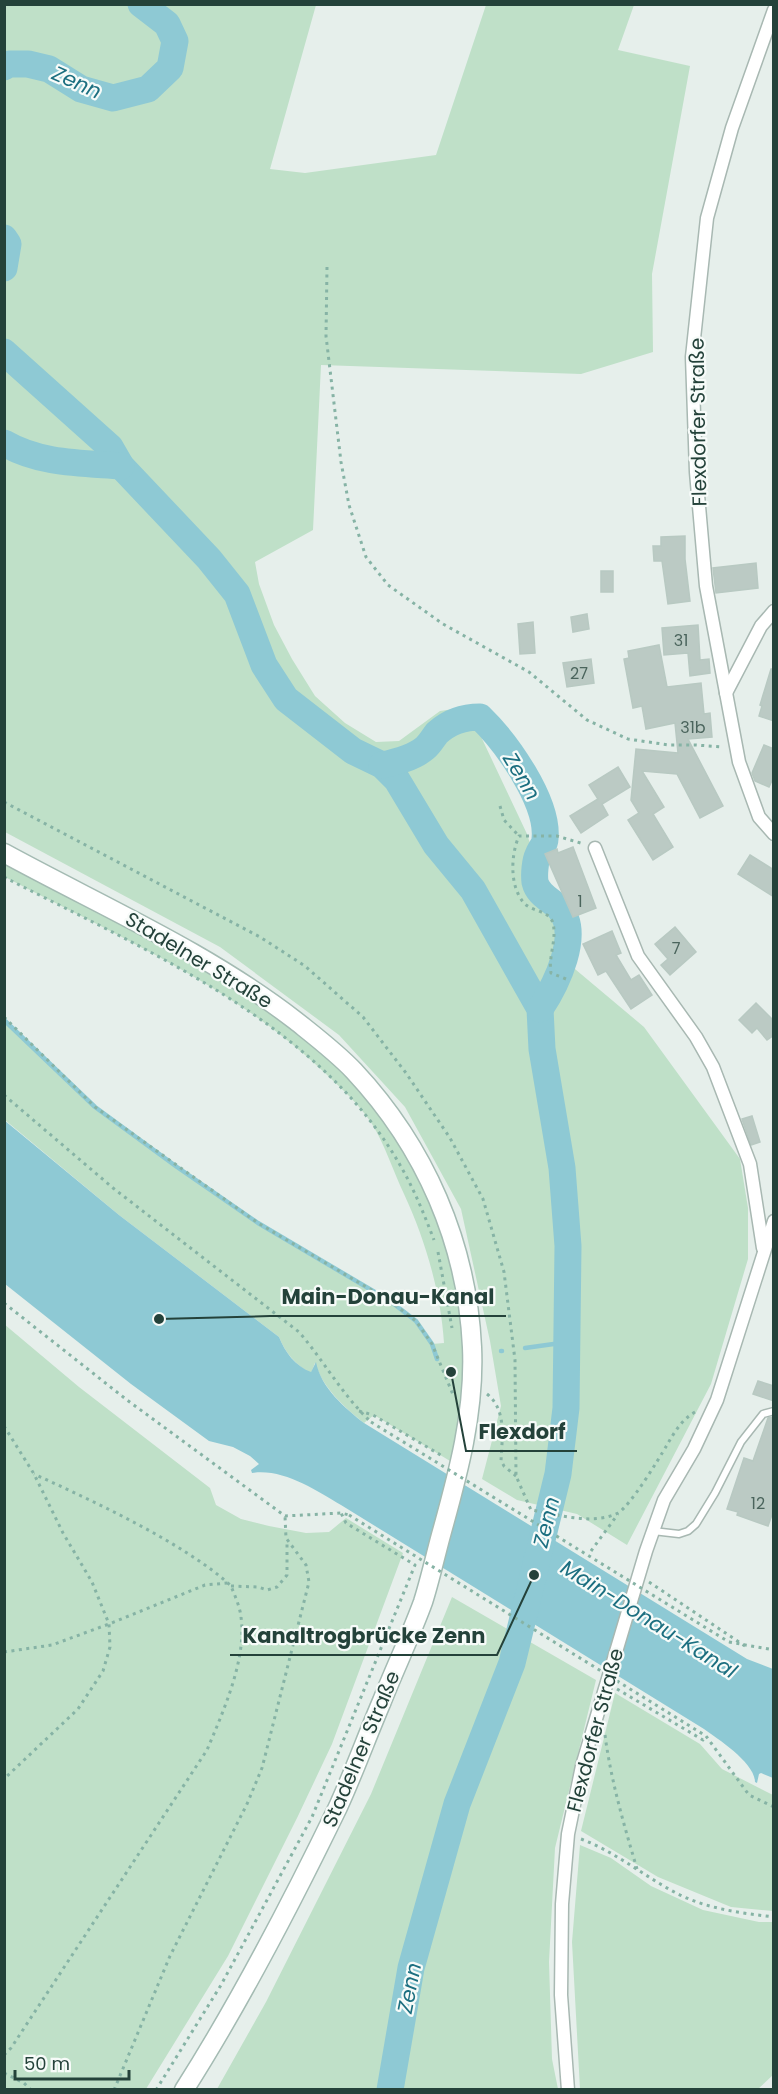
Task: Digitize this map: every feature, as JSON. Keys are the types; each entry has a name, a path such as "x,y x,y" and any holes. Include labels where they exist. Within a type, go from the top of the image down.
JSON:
{"main road":[{"name":"Stadelner Straße","path":"4,853 148,928 244,983 318,1038 353,1070 394,1119 433,1184 452,1235 466,1289 472,1347 469,1417 460,1467 423,1601 339,1804 260,1963 184,2090"}],"street":[{"name":"Flexdorfer Straße","path":"774,10 732,128 707,218 692,357 696,472 706,586 739,762 759,817 774,834"},
{"path":"726,693 761,626 774,611"},
{"name":"Flexdorfer Straße","path":"595,848 638,956 696,1037 713,1067 750,1164 763,1253"},
{"name":"Flexdorfer Straße","path":"568,2090 561,1995 562,1904 568,1834 582,1766 653,1531 664,1500 694,1449 717,1400 774,1221"}],"lane":[{"path":"653,1531 678,1534 688,1531 696,1524 741,1442 763,1414 774,1411"}],"path":[{"path":"327,267 327,336 341,462 349,505 366,558 388,585 443,624 529,672 587,720 618,735 628,739 669,745 696,744 736,750"},
{"path":"500,806 504,820 519,836 557,836 595,848"},
{"path":"519,836 515,846 513,869 517,890 524,903 548,915 552,921 554,932 549,962 551,973 566,979"},
{"path":"4,877 203,981 262,1020 293,1044 341,1089 371,1123 400,1164 421,1207 436,1246 454,1335"},
{"path":"4,1017 95,1107 258,1223 390,1301 416,1321 432,1344 454,1397"},
{"path":"4,1095 113,1188 299,1332 359,1411 371,1422 729,1642 774,1650"},
{"path":"4,1304 127,1400 285,1516 341,1513 349,1515 706,1736 749,1795 774,1808"},
{"path":"515,1360 516,1476 531,1509 595,1519 619,1512"},
{"path":"591,1551 619,1512 639,1490 688,1415 717,1400"},
{"path":"496,1401 503,1425 501,1461 516,1476"},
{"path":"359,1411 373,1415 451,1460"},
{"path":"4,1426 34,1474 63,1533 92,1582 109,1624 110,1647 103,1671 78,1709 4,1779"},
{"path":"4,2055 11,2048 207,1750 223,1712 240,1652 242,1616 231,1586 207,1565 151,1531 34,1474"},
{"path":"156,2090 221,1985 312,1817 415,1565 346,1523 341,1513"},
{"path":"231,1586 258,1587 267,1590 277,1587 287,1575 285,1516"},
{"path":"114,2090 170,1956 247,1804 262,1768 309,1582 306,1564 286,1538"},
{"path":"640,1575 745,1646"},
{"path":"4,1652 52,1645 205,1585 228,1583"},
{"path":"606,1682 703,1740 706,1736"},
{"path":"605,1731 609,1761 624,1825 638,1870"},
{"path":"568,1834 602,1846 680,1895 728,1911 774,1917"},
{"path":"4,2073 24,2082 31,2090"}],"green space":[{"path":"4,5 316,5 270,169 305,173 436,155 486,5 634,5 618,50 690,66 652,274 653,352 581,374 321,365 313,530 255,562 259,584 274,625 292,659 315,696 345,723 376,742 399,741 440,711 467,707 527,834 569,964 644,1027 740,1159 748,1208 748,1259 711,1384 627,1545 577,1514 517,1500 482,1479 501,1406 490,1341 461,1209 405,1107 339,1035 220,947 5,832"},
{"path":"5,853 149,928 318,1038 416,1153 466,1289 460,1467 374,1415 364,1423 329,1389 315,1363 311,1373 301,1367 284,1348 279,1337 119,1215 5,1120 4,1020 95,1107 258,1223 390,1301 416,1321 432,1344 444,1343 436,1286 419,1229 381,1141 372,1124 356,1103 290,1042 213,988 131,942 5,877"},
{"path":"4,1324 79,1387 210,1488 216,1505 241,1519 306,1533 329,1532 346,1518 403,1553 332,1744 298,1816 228,1956 146,2089 5,2089"},
{"path":"452,1597 596,1680 555,1848 549,1962 552,2059 558,2089 217,2089 266,2002 371,1794"},
{"path":"615,1693 700,1744 722,1769 773,1795 773,1911 731,1907 658,1877 581,1831"},
{"path":"580,1845 611,1858 651,1886 703,1910 759,1922 773,1922 773,2075 758,2089 580,2089 572,1942"}],"water":[{"path":"4,1120 119,1215 279,1337 284,1348 300,1366 311,1372 316,1362 328,1389 364,1423 747,1659 773,1669 773,1778 761,1773 757,1783 755,1782 749,1767 743,1760 704,1729 321,1493 287,1477 263,1472 252,1473 251,1470 259,1464 250,1456 233,1447 209,1441 131,1384 5,1284"}],"building":[{"path":"685,536 690,601 668,604 662,561 654,561 653,546 661,546 661,537"},
{"path":"756,563 758,588 716,593 713,568"},
{"path":"601,571 613,571 613,592 601,592"},
{"path":"587,614 589,629 573,632 571,617"},
{"path":"533,622 535,653 520,654 518,624"},
{"path":"698,625 700,660 709,659 710,673 690,676 688,653 664,655 662,628"},
{"path":"659,645 667,687 701,683 704,714 710,713 712,737 688,739 723,806 700,818 677,774 642,771 664,807 653,814 673,847 653,860 628,820 639,813 631,800 636,749 678,753 675,723 646,729 642,706 633,708 624,659 629,658 628,651"},
{"path":"591,659 594,683 567,687 563,663"},
{"path":"771,669 774,669 774,721 759,716"},
{"path":"764,745 774,749 774,776 769,787 755,781 752,773"},
{"path":"618,767 630,787 602,804 608,815 581,833 570,816 598,799 589,785"},
{"path":"573,847 596,908 573,917 545,854 557,849 558,853"},
{"path":"750,855 774,870 774,897 738,874"},
{"path":"675,927 696,952 670,975 661,965 668,959 655,944"},
{"path":"612,931 621,953 616,955 631,980 639,975 652,995 631,1009 606,971 598,975 583,944"},
{"path":"756,1003 774,1021 774,1035 767,1040 757,1028 752,1033 739,1020"},
{"path":"752,1116 760,1142 751,1145 742,1119"},
{"path":"758,1381 774,1386 774,1401 753,1394"},
{"path":"774,1417 774,1509 768,1526 727,1509 744,1458 753,1461 768,1418"}],"waterway":[{"name":"Zenn","path":"4,67 9,64 28,64 49,69 81,89 113,98 148,89 170,68 175,41 167,24 141,4"},
{"name":"Zenn","path":"4,238 8,244 4,268"},
{"name":"Zenn","path":"4,352 110,447 121,466 209,559 237,594 264,665 286,699 353,751 382,765 397,780 436,845 473,890 540,1009 542,1049 562,1168 568,1246 566,1408 558,1474 512,1663 457,1804 411,1968 390,2090"},
{"name":"Zenn","path":"4,443 46,459 121,466"},
{"name":"Zenn","path":"382,765 415,754 427,746 437,733 447,726 474,717 480,717 513,757 533,791 544,824 545,841 536,861 535,882 542,894 559,908 568,931 567,945 559,973 540,1009"},
{"path":"4,1020 95,1107 177,1167 258,1223 390,1301 416,1321 432,1344 437,1359"},
{"path":"525,1348 568,1342"}],"place":[{"name":"Main-Donau-Kanal","path":"159,1319"},
{"name":"Flexdorf","path":"451,1372"},
{"name":"Kanaltrogbrücke Zenn","path":"534,1575"}]}
